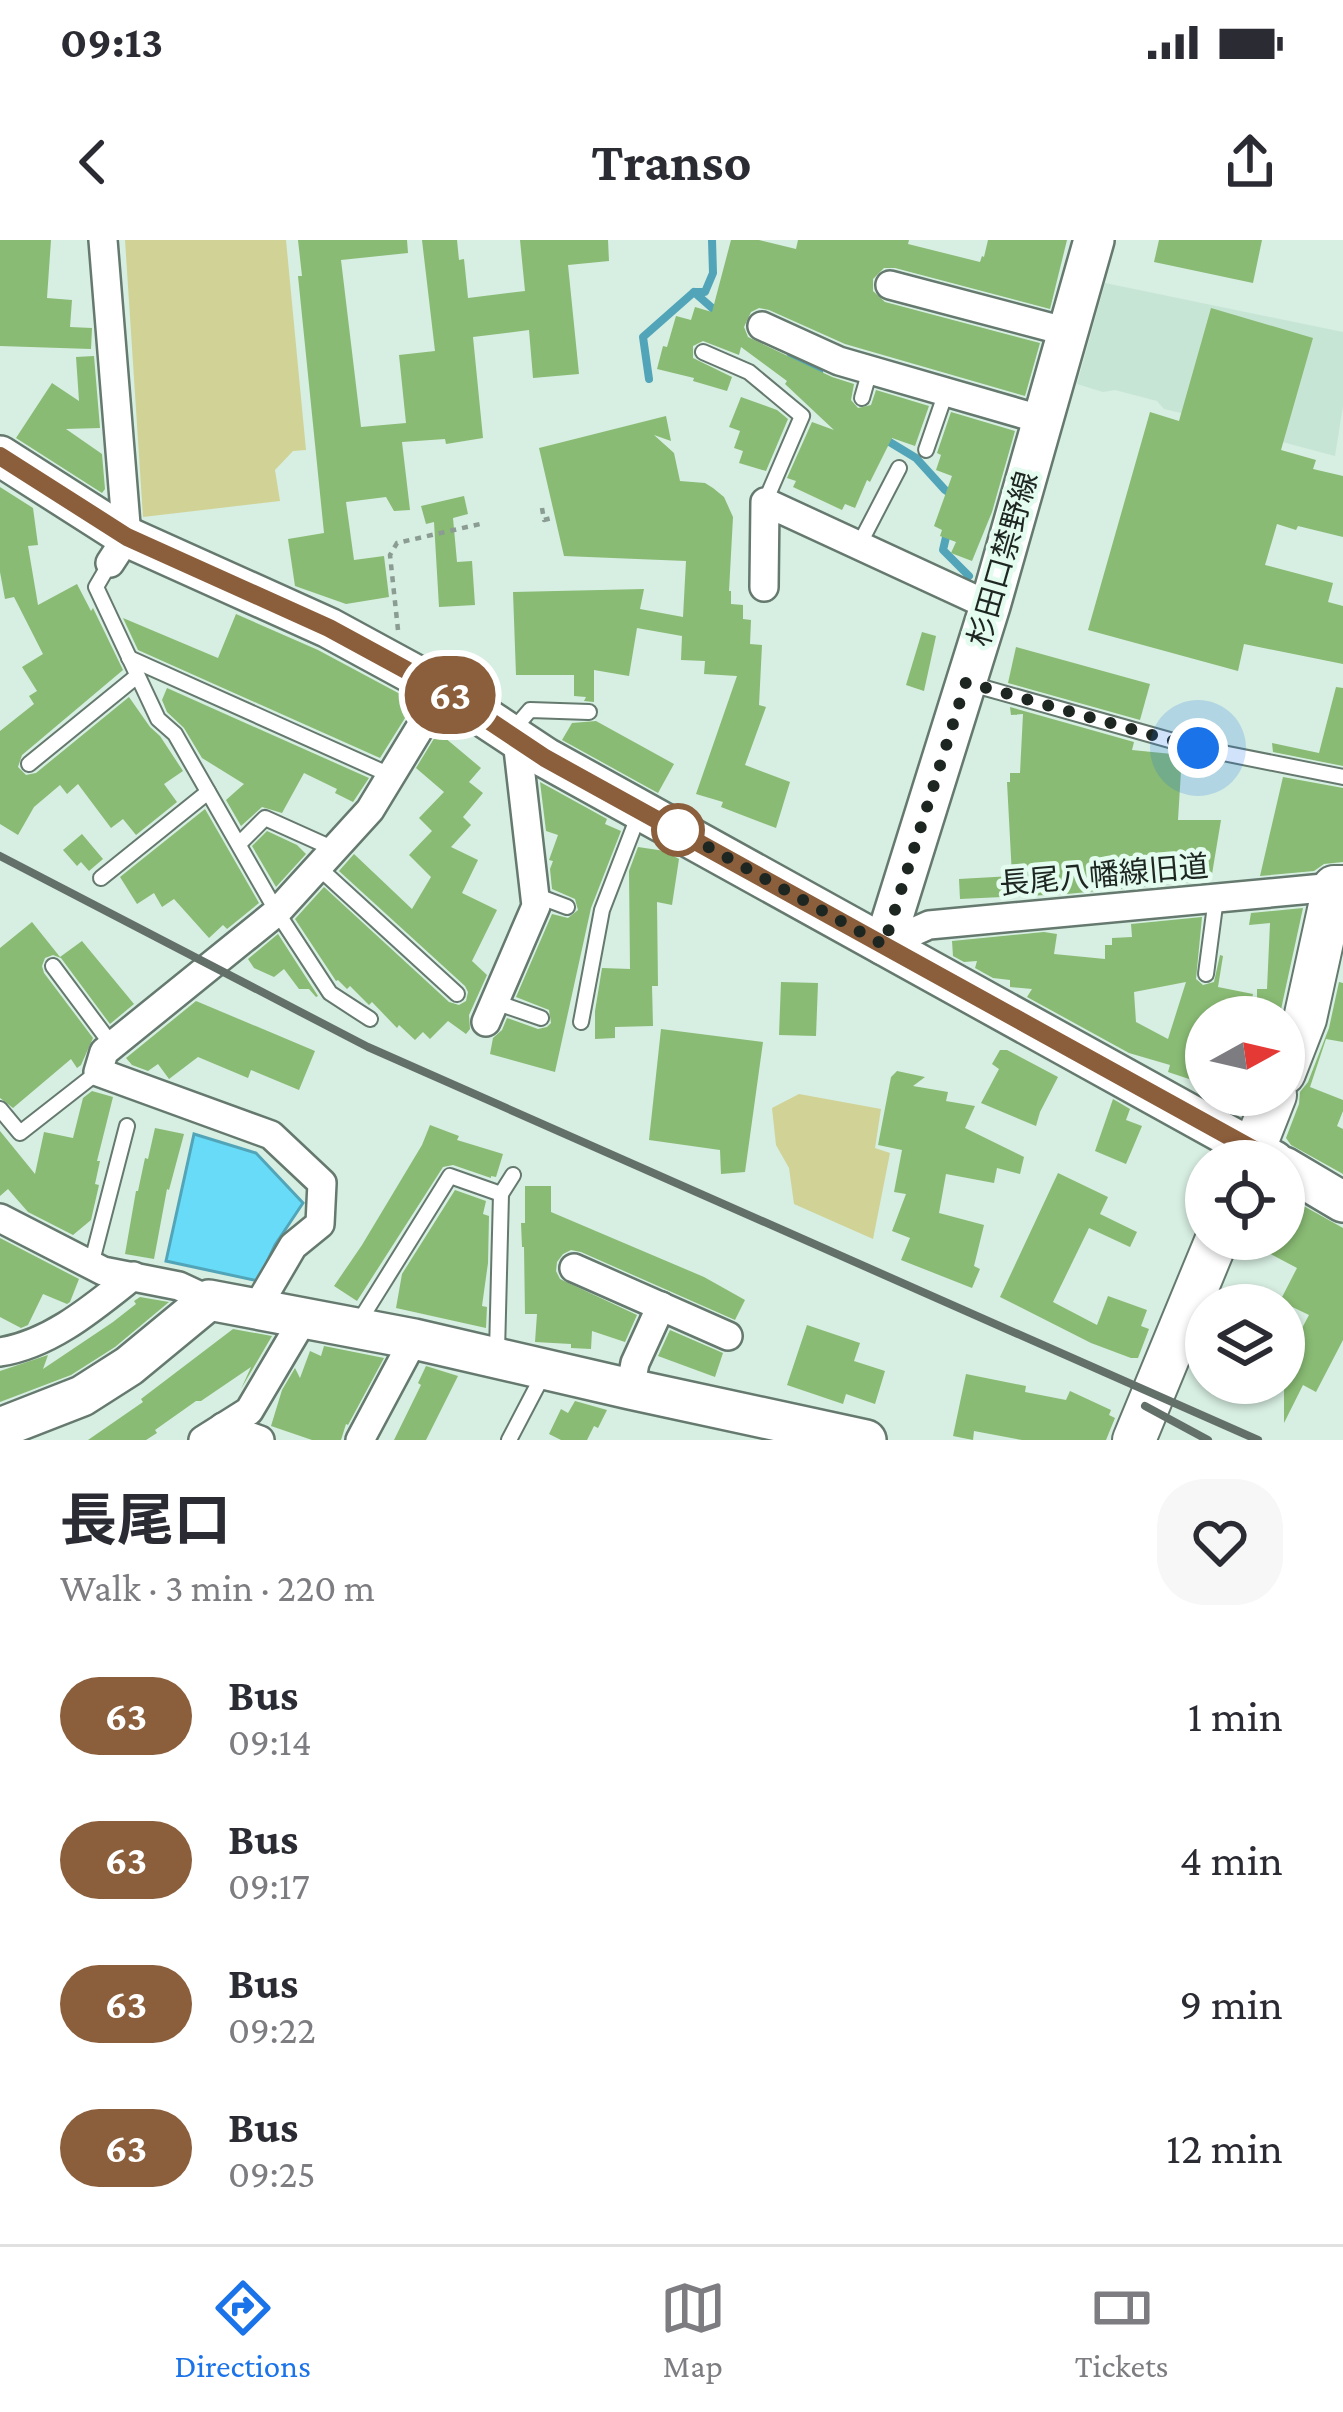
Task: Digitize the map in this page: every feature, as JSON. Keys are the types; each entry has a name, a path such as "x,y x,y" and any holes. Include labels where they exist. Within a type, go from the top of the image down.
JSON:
{"main road":[{"name":"杉田口禁野線","path":"884,945 990,606 1094,240"},
{"path":"0,456 118,550 329,628 443,690 512,737 1230,1140"},
{"path":"1305,1019 1338,887"},
{"path":"1305,1182 1343,1202"},
{"path":"0,1428 82,1396 129,1366 208,1300 414,1339 866,1440"},
{"path":"1134,1440 1185,1347"}],"street":[{"path":"103,240 118,550"},
{"path":"890,284 1068,332"},
{"path":"762,326 838,361 1043,420"},
{"path":"764,587 765,502 990,606"},
{"path":"256,1309 293,1246 320,1224 322,1184 271,1135 98,1072 104,1052 277,912 370,810 443,690"},
{"path":"490,1012 536,907 512,737"},
{"name":"長尾八幡線旧道","path":"884,945 929,925 1338,887"},
{"path":"0,1218 103,1271 179,1286 208,1300"},
{"path":"574,1268 728,1336"},
{"path":"0,1352 20,1349 85,1315 133,1276"},
{"path":"630,1390 635,1363 661,1306"},
{"path":"213,1433 249,1411 304,1318"},
{"path":"360,1440 414,1339"},
{"path":"213,1433 260,1440"}],"lane":[{"path":"704,352 749,372 802,416 765,502"},
{"path":"862,398 870,370"},
{"path":"926,450 946,392"},
{"path":"859,545 898,468"},
{"path":"118,550 96,587 158,718 175,734 277,912 330,993 370,1019"},
{"path":"129,658 390,776"},
{"path":"29,764 137,676"},
{"path":"966,682 1198,748 1343,777"},
{"path":"512,737 530,710 589,712"},
{"path":"100,878 208,791"},
{"path":"581,1022 602,910 641,810"},
{"path":"239,844 265,818 326,858 457,994"},
{"path":"535,895 567,908"},
{"path":"1206,974 1216,898"},
{"path":"53,966 112,1046"},
{"path":"490,1012 541,1018"},
{"path":"0,1109 20,1133 98,1072"},
{"path":"91,1265 127,1126"},
{"path":"497,1359 500,1194 513,1175"},
{"path":"356,1328 450,1176 500,1194"},
{"path":"509,1440 546,1370"}],"path":[{"path":"542,508 544,520 555,518"},
{"path":"399,631 390,556 397,543 480,524"}],"shaded area":[{"path":"1105,283 1343,332 1343,406 1335,456 1164,409 1157,401 1077,384"}],"green space":[{"path":"125,240 286,240 306,450 293,451 275,470 280,501 143,517"},
{"path":"799,1094 881,1109 875,1148 890,1153 873,1239 794,1204 789,1168 776,1145 772,1108"}],"water":[{"path":"194,1134 256,1153 303,1203 258,1281 166,1261"}],"building":[{"path":"0,240 51,240 47,298 72,300 70,327 92,328 91,349 0,346"},
{"path":"298,240 407,240 408,253 341,260 361,427 406,423 399,355 435,351 422,240 457,240 468,298 525,291 520,240 608,240 609,261 568,265 579,374 533,378 529,330 473,337 483,438 446,444 445,439 402,442 410,510 394,511 386,497 346,502 354,560 384,556 389,597 346,604 295,586 288,539 324,533"},
{"path":"731,240 759,240 796,249 798,240 909,240 908,244 980,262 988,240 1067,240 1050,309 895,268 884,268 873,279 873,291 885,302 1040,343 1025,396 845,344 769,310 751,312 744,327 748,337 854,384 851,400 858,408 871,405 876,390 929,406 915,446 892,438 855,508 845,504 842,510 793,487 796,481 787,478 812,422 834,430 787,381 741,347 739,355 703,341 693,346 693,358 732,377 727,391 657,369 676,316 691,320 695,307 712,312"},
{"path":"1159,240 1262,240 1253,283 1154,262"},
{"path":"1211,308 1313,338 1281,450 1316,460 1313,469 1343,476 1343,537 1277,524 1265,565 1333,583 1328,602 1343,606 1343,664 1244,644 1238,671 1088,630 1150,412 1179,421"},
{"path":"94,356 100,428 66,429 102,454 102,493 16,438 52,383 79,401 76,357"},
{"path":"741,397 788,419 766,471 739,463 743,451 734,448 740,431 729,427"},
{"path":"951,412 1015,431 992,512 972,561 951,553 956,542 940,536 942,530 934,526 952,476 936,470"},
{"path":"666,416 671,441 654,435 674,453 680,481 713,488 724,497 733,517 731,604 743,605 743,619 751,620 750,644 762,645 759,705 766,707 745,765 790,782 776,828 696,794 737,676 704,674 705,661 681,660 682,636 637,628 629,676 594,670 594,702 574,696 574,675 516,675 513,592 644,589 640,609 683,617 686,561 564,556 539,448"},
{"path":"0,487 33,508 38,545 28,546 38,605 77,584 123,670 22,755 18,767 26,775 36,773 129,697 183,771 164,784 177,802 136,835 123,819 111,828 78,784 67,794 60,785 34,807 18,835 0,824 0,731 34,704 29,696 37,691 22,667 43,654 14,597 5,599 0,572"},
{"path":"464,496 468,514 453,518 457,562 472,561 475,605 439,607 434,522 426,524 421,506"},
{"path":"236,614 318,650 415,702 380,758 138,650 123,618 218,658"},
{"path":"922,632 936,636 924,691 906,685"},
{"path":"1016,647 1150,684 1140,720 1008,683"},
{"path":"1336,687 1343,688 1343,766 1273,752 1272,743 1319,753"},
{"path":"167,688 369,778 353,802 304,773 282,813 262,807 241,826 226,800 244,784 202,758 184,728 167,712 162,700"},
{"path":"1010,707 1134,742 1132,750 1182,755 1178,820 1221,820 1211,880 960,899 959,879 1012,876 1007,782 1010,773 1020,773 1023,714 1011,715"},
{"path":"596,721 674,764 658,793 562,740 572,723"},
{"path":"438,732 481,768 469,782 483,793 463,817 471,825 451,847 478,860 462,893 497,910 472,961 487,975 469,1015 470,1029 466,1034 448,1021 430,1039 423,1032 415,1040 372,1002 369,1005 350,986 347,989 336,981 295,919 324,887 449,1002 466,1001 465,986 339,871 354,854 412,909 431,877 409,855 432,831 419,818 444,792 416,768"},
{"path":"1283,777 1343,788 1343,862 1324,864 1314,871 1260,876"},
{"path":"540,782 621,831 591,908 555,1072 490,1054 493,1038 507,1018 538,1029 551,1023 549,1010 516,997 552,914 568,918 578,910 575,899 552,889 553,861 549,860 558,835 546,831"},
{"path":"205,809 259,903 209,938 174,899 162,907 154,893 137,904 120,877"},
{"path":"267,831 306,854 276,887 252,846"},
{"path":"82,834 103,859 89,871 81,862 77,866 63,850"},
{"path":"638,847 665,851 679,859 672,905 657,902 658,986 652,986 653,1026 615,1027 615,1038 595,1039 602,968 630,969 629,871"},
{"path":"1303,908 1284,996 1257,996 1257,989 1267,989 1270,923 1249,925 1251,913"},
{"path":"1202,917 1196,979 1203,985 1214,982 1220,955 1218,987 1253,994 1185,996 1185,1078 1168,1072 1170,1065 1129,1053 1027,997 1032,989 1010,987 1010,980 993,978 975,968 977,961 964,962 953,956 952,941 1044,932 1057,934 1054,954 1105,959 1105,945 1112,945 1112,938 1132,937 1131,924","holes":["1186,982 1168,1039 1136,1022 1134,992"]},
{"path":"32,922 60,957 82,941 134,1004 110,1024 61,958 45,958 44,973 93,1038 81,1065 77,1068 71,1059 13,1108 0,1098 0,948"},
{"path":"278,934 318,996 299,989 284,969 274,977 254,968 248,959"},
{"path":"781,982 818,983 816,1036 779,1035"},
{"path":"1339,982 1343,983 1343,1042 1326,1039 1310,1087 1343,1100 1337,1126 1343,1129 1343,1174 1305,1153 1305,1140 1286,1138 1294,1116 1305,1116 1305,1086 1329,1028"},
{"path":"196,1001 315,1051 299,1090 251,1070 248,1078 198,1057 169,1079 158,1064 148,1071 132,1065 126,1058"},
{"path":"661,1029 763,1042 745,1172 721,1174 720,1150 649,1140"},
{"path":"1000,1050 1058,1077 1036,1126 981,1103 999,1069 992,1064"},
{"path":"897,1071 925,1077 913,1086 948,1092 946,1101 975,1106 965,1128 1024,1157 1020,1174 997,1168 994,1183 946,1174 939,1213 984,1225 974,1266 980,1269 972,1288 901,1260 910,1238 892,1231 906,1194 894,1192 902,1150 878,1145 891,1077"},
{"path":"92,1091 113,1097 97,1161 95,1184 99,1185 91,1220 73,1235 28,1212 8,1189 0,1196 0,1131 35,1174 44,1132 73,1138 83,1098"},
{"path":"1113,1099 1130,1109 1126,1120 1142,1126 1126,1164 1095,1151"},
{"path":"430,1125 459,1136 457,1140 503,1154 496,1177 453,1165 443,1167 357,1301 334,1286"},
{"path":"155,1128 184,1134 167,1189 154,1259 125,1254 136,1191"},
{"path":"1058,1173 1108,1197 1100,1214 1137,1232 1130,1247 1089,1228 1053,1302 1097,1325 1108,1296 1147,1310 1141,1326 1149,1329 1138,1358 1091,1343 1000,1297"},
{"path":"525,1186 551,1186 551,1212 704,1277 745,1300 735,1320 571,1250 557,1262 560,1279 637,1315 625,1342 592,1331 591,1349 535,1342 537,1314 525,1314 521,1223 525,1223"},
{"path":"455,1190 486,1201 488,1263 482,1306 487,1307 486,1328 396,1308 402,1274"},
{"path":"1305,1207 1343,1228 1343,1340 1316,1392 1305,1386 1309,1315 1305,1313 1305,1284 1289,1284 1297,1268 1282,1260 1305,1260"},
{"path":"0,1238 79,1279 70,1302 43,1294 28,1325 21,1328 0,1317"},
{"path":"140,1297 169,1302 115,1347 71,1375 0,1402 0,1371 48,1355 43,1369 113,1322"},
{"path":"807,1325 860,1343 854,1361 885,1371 875,1404 846,1394 843,1404 787,1385"},
{"path":"233,1329 272,1336 241,1389 251,1367 146,1440 88,1440 143,1402"},
{"path":"670,1330 723,1353 715,1377 658,1356"},
{"path":"324,1346 384,1358 341,1440 312,1440 271,1426 282,1390 295,1368 300,1378 310,1351 321,1356"},
{"path":"426,1366 458,1376 426,1440 394,1440 421,1385"},
{"path":"966,1374 1066,1400 1070,1391 1111,1410 1109,1415 1115,1418 1106,1440 1022,1440 974,1431 973,1440 953,1436"},
{"path":"575,1401 607,1410 598,1428 594,1426 587,1440 561,1440 549,1434 561,1409 568,1413"},
{"path":"1284,1404 1294,1404 1284,1423"}],"waterway":[{"path":"649,379 643,337 694,292 705,292 713,273 712,240"},
{"path":"694,292 720,315"},
{"path":"791,354 819,372"},
{"path":"883,438 916,458 954,496"},
{"path":"947,533 943,550 969,576"}],"railway":[{"path":"0,856 368,1047 1258,1440"},
{"path":"1145,1406 1208,1440"}],"bus line":[{"name":"63","path":"0,456 127,537 329,628 443,690 545,758 1236,1140"}],"route":[{"path":"678,830 665,823 884,945 966,682 1198,748"}]}
